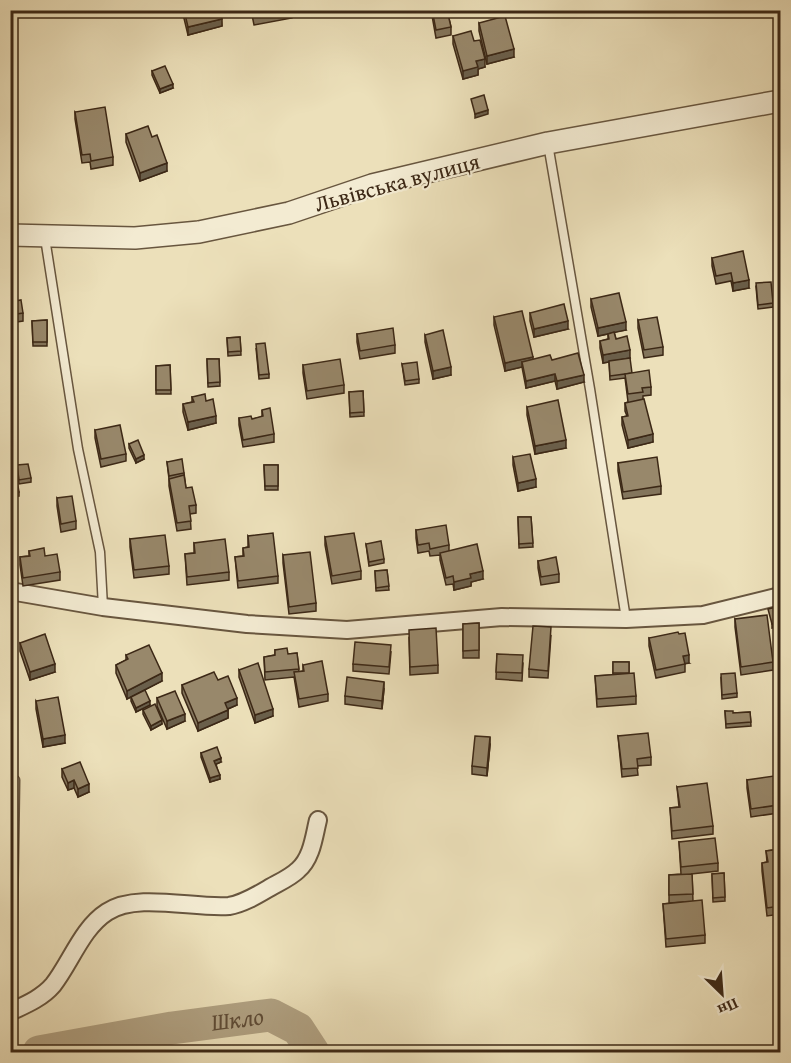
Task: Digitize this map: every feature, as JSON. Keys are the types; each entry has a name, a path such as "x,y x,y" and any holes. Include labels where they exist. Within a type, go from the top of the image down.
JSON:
{"street":[{"name":"Львівська вулиця","path":"10,235 135,238 199,232 289,213 372,185 548,143 780,102"},
{"path":"10,591 102,607 247,624 346,630 502,617 626,619 704,615 780,596"},
{"path":"10,1012 40,997 52,986 93,924 108,911 121,906 147,902 232,906 260,894 299,870 310,853 318,820"}],"lane":[{"path":"548,143 626,619"},
{"path":"45,237 78,449 100,552 102,607"},
{"path":"10,986 12,981 15,780"}],"building":[{"path":"184,10 220,10 222,19 188,27"},
{"path":"252,10 290,10 254,17"},
{"path":"432,10 447,10 451,27 436,30"},
{"path":"505,16 514,49 487,56 479,23"},
{"path":"471,31 474,41 480,40 485,59 476,61 478,67 463,71 453,36"},
{"path":"165,66 173,84 160,89 152,71"},
{"path":"484,95 488,110 475,114 471,99"},
{"path":"105,107 113,157 91,161 90,154 82,155 75,112"},
{"path":"148,126 152,137 157,135 167,163 140,173 126,134"},
{"path":"743,251 749,280 733,283 731,273 716,276 712,258"},
{"path":"771,282 773,303 758,305 756,283"},
{"path":"619,293 626,322 598,328 591,299"},
{"path":"21,300 23,313 10,315 10,302"},
{"path":"564,304 568,321 534,329 530,313"},
{"path":"522,311 533,357 505,363 494,317"},
{"path":"657,317 663,347 644,350 638,320"},
{"path":"47,320 47,342 33,342 32,321"},
{"path":"393,328 395,345 360,351 357,334"},
{"path":"443,330 451,367 433,371 425,335"},
{"path":"614,332 616,339 627,336 630,350 603,355 600,341 609,339 608,334"},
{"path":"240,337 241,351 228,352 227,338"},
{"path":"265,343 269,374 259,375 256,344"},
{"path":"578,353 584,375 557,381 555,374 526,381 522,362 550,355 552,360"},
{"path":"630,358 632,373 610,376 609,361"},
{"path":"207,359 219,359 220,382 208,383"},
{"path":"340,359 344,385 307,391 303,365"},
{"path":"417,362 419,379 405,381 402,364"},
{"path":"170,365 171,390 156,390 156,366"},
{"path":"649,370 651,387 642,388 643,392 628,394 625,374"},
{"path":"363,391 364,412 350,413 349,392"},
{"path":"205,394 206,401 213,399 216,416 188,422 183,404 194,402 192,397"},
{"path":"644,399 653,434 628,440 622,417 628,416 625,403"},
{"path":"558,400 566,440 535,446 527,407"},
{"path":"270,408 274,434 243,440 239,418 251,416 252,419 263,416 262,410"},
{"path":"120,425 126,454 101,459 95,430"},
{"path":"138,440 144,455 136,459 129,444"},
{"path":"530,454 536,479 518,483 513,457"},
{"path":"657,457 661,486 623,492 618,463"},
{"path":"182,459 184,473 169,476 167,462"},
{"path":"28,464 31,478 19,480 17,465"},
{"path":"264,465 278,465 278,486 265,486"},
{"path":"16,474 19,492 10,493 10,475"},
{"path":"184,475 186,488 192,487 196,505 189,506 191,521 177,523 169,479"},
{"path":"72,496 76,521 61,524 57,498"},
{"path":"775,502 780,502 780,545"},
{"path":"518,517 531,517 533,543 519,544"},
{"path":"446,525 449,545 430,549 429,543 418,545 416,530"},
{"path":"273,533 278,576 238,581 235,557 244,556 243,548 249,547 248,536"},
{"path":"354,533 361,571 332,576 325,537"},
{"path":"165,535 169,566 134,570 130,539"},
{"path":"225,539 229,572 187,577 185,554 195,553 194,543"},
{"path":"381,541 384,559 369,562 366,544"},
{"path":"477,544 483,571 470,574 471,578 454,582 453,576 446,578 440,553"},
{"path":"44,548 45,556 57,554 60,572 23,578 20,557 30,556 29,551"},
{"path":"310,552 316,603 289,607 283,555"},
{"path":"556,557 559,574 541,577 538,561"},
{"path":"387,570 389,586 376,588 375,571"},
{"path":"780,606 780,622 772,624 768,609"},
{"path":"767,615 773,662 741,667 735,619"},
{"path":"479,623 479,650 463,651 463,624"},
{"path":"533,626 551,627 548,671 529,669"},
{"path":"436,628 438,665 410,667 409,630"},
{"path":"678,632 679,634 685,633 689,655 683,656 685,664 656,670 649,638"},
{"path":"45,634 55,664 30,672 20,643"},
{"path":"355,642 391,645 389,667 353,664"},
{"path":"149,645 162,673 127,691 116,665 128,659 126,655"},
{"path":"287,648 288,654 297,653 299,669 265,672 264,657 275,655 275,650"},
{"path":"497,654 523,655 522,673 496,672"},
{"path":"322,661 328,694 299,699 294,672 304,671 303,665"},
{"path":"613,662 629,662 629,673 613,673"},
{"path":"258,663 273,709 255,715 239,670"},
{"path":"214,672 218,680 228,676 237,698 225,703 228,710 198,723 182,685"},
{"path":"634,673 636,696 597,699 595,676"},
{"path":"735,673 737,693 722,695 721,674"},
{"path":"347,677 384,682 382,701 345,696"},
{"path":"145,690 150,701 136,708 131,697"},
{"path":"175,691 185,714 167,721 157,698"},
{"path":"58,697 65,735 43,739 36,701"},
{"path":"155,704 162,720 151,726 143,710"},
{"path":"725,711 750,712 751,722 726,724"},
{"path":"648,733 651,757 637,759 638,768 622,769 618,736"},
{"path":"475,736 490,737 487,768 472,766"},
{"path":"217,747 221,758 214,761 220,775 210,778 201,753"},
{"path":"80,762 89,784 78,789 74,780 68,783 62,769"},
{"path":"774,776 778,805 751,809 747,780"},
{"path":"707,783 713,826 672,831 670,808 680,807 677,787"},
{"path":"715,838 718,863 681,867 679,842"},
{"path":"780,849 780,906 767,908 762,863 768,862 766,851"},
{"path":"724,873 725,897 713,898 712,874"},
{"path":"692,874 693,894 669,895 669,875"},
{"path":"702,900 705,935 666,939 663,904"}],"waterway":[{"name":"Шкло","path":"39,1052 172,1028 271,1015 298,1029 313,1052"}]}
